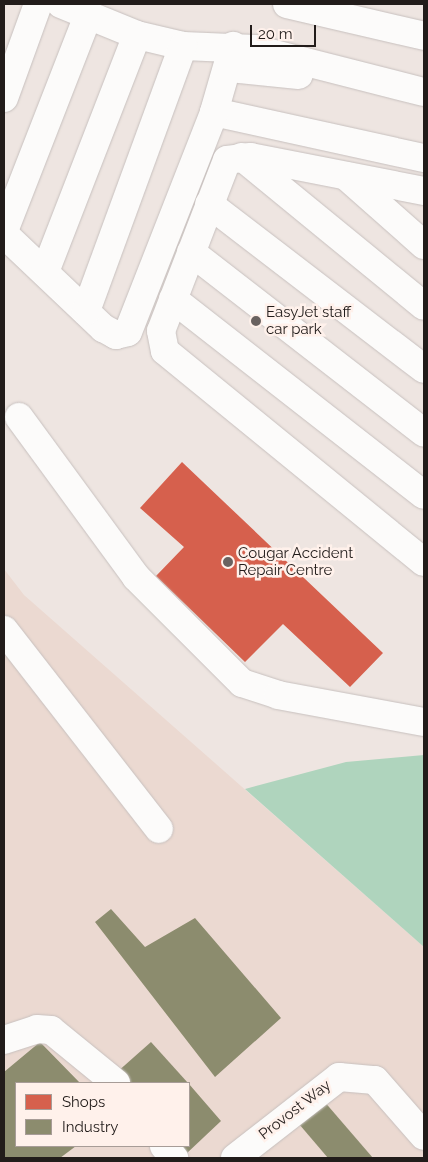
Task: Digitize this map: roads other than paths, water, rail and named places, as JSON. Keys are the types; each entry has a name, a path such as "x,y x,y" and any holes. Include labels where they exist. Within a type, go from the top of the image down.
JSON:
{"street":[{"path":"4,98 38,4"},
{"path":"61,4 89,13 137,34 183,46 231,57 424,92"},
{"path":"287,4 424,36"},
{"path":"89,13 4,232 86,311 116,335 128,332 214,112 231,57"},
{"path":"45,272 137,34"},
{"path":"86,311 183,46"},
{"path":"231,57 291,74 424,105"},
{"path":"214,112 424,158"},
{"path":"242,157 424,306"},
{"path":"424,191 242,157 227,160 161,331 165,351 424,562"},
{"path":"346,176 424,245"},
{"path":"209,204 424,369"},
{"path":"191,252 424,433"},
{"path":"173,299 424,495"},
{"path":"19,417 136,577 242,683 278,695 424,722"},
{"path":"4,630 160,829"},
{"path":"4,1040 36,1029 51,1030 115,1082"},
{"name":"Provost Way","path":"235,1158 339,1077 375,1080 424,1136"},
{"path":"165,1147 174,1158"}],"place":[{"name":"EasyJet staff car park","path":"256,321"},
{"name":"Cougar Accident Repair Centre","path":"228,562"}]}
